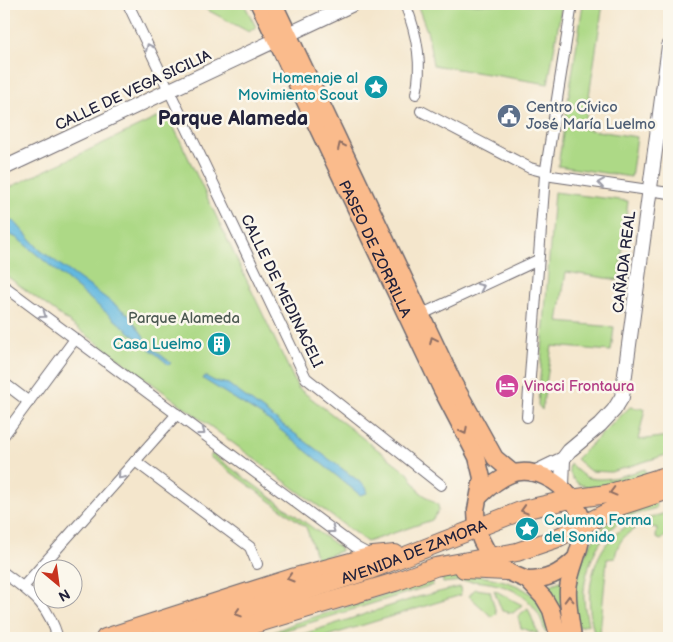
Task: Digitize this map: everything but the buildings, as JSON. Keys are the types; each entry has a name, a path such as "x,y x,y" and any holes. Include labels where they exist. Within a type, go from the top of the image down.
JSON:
{"highway":[{"name":"AVENIDA DE ZAMORA","path":"160,638 367,571 566,493 607,494 669,475"},
{"name":"AVENIDA DE ZAMORA","path":"208,638 395,582 456,561 517,552 555,539 620,506 669,490"},
{"path":"105,638 292,578 373,556 423,550"},
{"path":"395,582 466,569 506,571"},
{"path":"249,638 320,605"}],"main road":[{"name":"PASEO DE ZORRILLA","path":"260,4 283,37 481,436 495,458 513,474"},
{"name":"PASEO DE ZORRILLA","path":"274,4 283,37 441,388 478,457 482,478 476,510 477,528 490,557 506,571 527,580 544,598 552,610 559,638"},
{"path":"480,496 493,484 513,474 532,474 550,478 566,493 583,524 581,542 574,560 568,589 573,638"},
{"path":"527,580 541,580 559,574 574,560"}],"street":[{"name":"CALLE DE MEDINACELI","path":"128,4 306,378 441,485"},
{"name":"CALLE DE VEGA SICILIA","path":"4,168 353,4"},
{"path":"405,4 413,28 418,60 416,94"},
{"path":"527,417 545,174 572,4"},
{"name":"CAÑADA REAL","path":"532,474 563,459 569,451 600,425 614,410 622,397 669,46"},
{"path":"421,111 545,174 669,193"},
{"path":"420,315 538,260"},
{"path":"4,286 357,548 373,556"},
{"path":"4,435 75,339"},
{"path":"4,383 29,402"},
{"path":"23,587 177,414"},
{"path":"563,459 566,493"},
{"path":"135,462 250,547 257,564"},
{"path":"4,573 47,609 58,638"}],"green space":[{"path":"196,4 244,4 256,27 249,32"},
{"path":"417,4 562,4 548,84 433,65 428,34"},
{"path":"583,4 603,4 584,129 637,137 631,177 558,166"},
{"name":"Parque Alameda","path":"167,113 298,388 408,473 420,492 438,505 439,510 432,520 367,542 4,274 4,190"},
{"path":"554,192 628,201 619,280 566,272 558,322 614,327 611,351 552,346 542,410 538,405"},
{"path":"630,407 645,409 638,440 669,436 669,454 611,472 590,471 576,459"},
{"path":"212,454 340,548 341,551 317,559 306,527 210,457"},
{"path":"570,464 584,476 593,479 616,477 645,469 647,476 614,485 590,487 580,484 573,478 569,468"},
{"path":"655,502 656,508 619,522 605,535 600,543 585,581 584,599 588,625 577,627 576,579 594,538 613,518"},
{"path":"669,512 668,531 661,540 656,538 657,528 651,527 650,520 627,534 619,544 615,558 607,559 600,633 607,634 607,638 596,638 592,624 590,594 596,564 602,550 611,539 627,526"},
{"path":"465,574 505,581 525,590 539,603 551,631 545,632 539,616 531,603 506,587 475,581 443,583 442,577"},
{"path":"432,580 433,585 260,638 295,623"},
{"path":"563,580 567,628 545,587"},
{"path":"460,587 461,595 321,638 291,638 418,597"},
{"path":"475,589 490,591 496,613 492,617 469,596"},
{"path":"494,590 522,605 513,613 502,611"},
{"path":"528,608 538,634 521,628 518,616"}],"water":[{"path":"14,221 40,250 129,315 151,347 171,363 169,365 17,238 4,232 4,223"},
{"path":"205,376 214,381 228,384 364,485 367,493 360,495 267,419 203,379"}],"place":[{"name":"Homenaje al Movimiento Scout","path":"376,87"},
{"name":"Centro Cívico José María Luelmo","path":"509,116"},
{"name":"Casa Luelmo","path":"219,344"},
{"name":"Vincci Frontaura","path":"507,386"},
{"name":"Columna Forma del Sonido","path":"527,529"}],"district":[{"name":"Parque Alameda","path":"233,118"}]}
